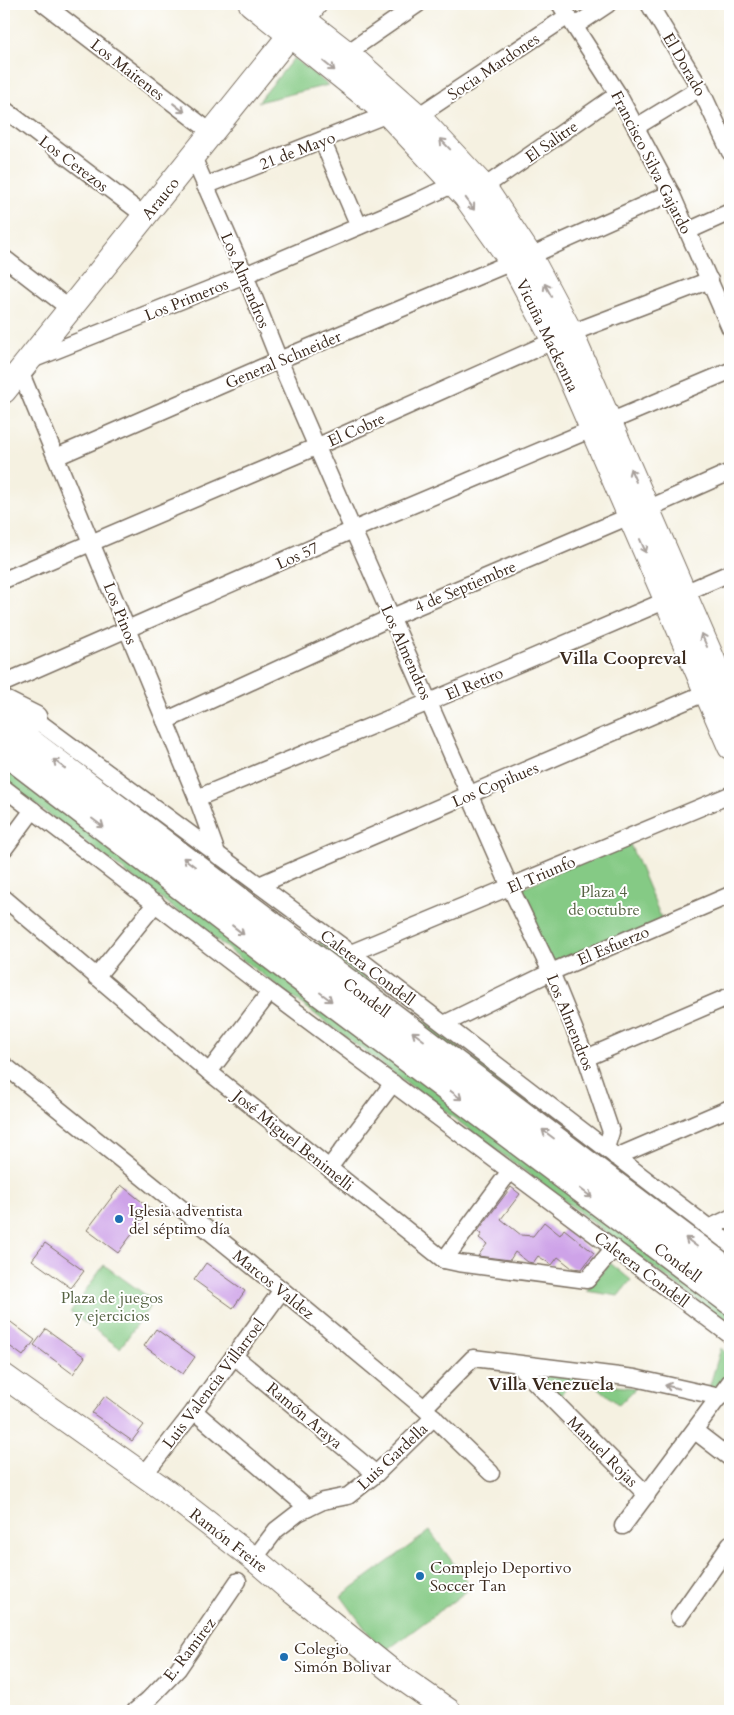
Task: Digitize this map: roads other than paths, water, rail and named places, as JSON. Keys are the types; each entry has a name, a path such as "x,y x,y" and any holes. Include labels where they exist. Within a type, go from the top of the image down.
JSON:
{"main road":[{"name":"Vicuña Mackenna","path":"250,4 303,19 521,259"},
{"name":"Vicuña Mackenna","path":"284,4 347,53 418,116 484,187 562,337 675,597 723,690 730,747"},
{"name":"Arauco","path":"4,391 303,19"},
{"path":"4,704 34,719"},
{"name":"Condell","path":"4,722 730,1272"},
{"name":"Condell","path":"4,751 287,968 730,1301"},
{"name":"Ramón Freire","path":"4,1376 144,1476 254,1559 389,1669 449,1711"}],"street":[{"name":"Los Maitenes","path":"44,4 212,134"},
{"path":"347,53 418,4"},
{"name":"Socia Mardones","path":"418,116 567,15 608,4"},
{"name":"El Dorado","path":"650,4 700,88 730,152"},
{"name":"Francisco Silva Gajardo","path":"567,15 618,94 671,193 730,328"},
{"path":"636,127 700,88"},
{"name":"El Salitre","path":"484,187 618,94"},
{"name":"Los Cerezos","path":"4,109 145,216"},
{"name":"21 de Mayo","path":"205,186 388,114"},
{"path":"322,140 359,226"},
{"name":"Los Almendros","path":"193,157 353,530 510,887 551,972 586,1058 611,1132 611,1153"},
{"name":"Los Primeros","path":"23,367 245,275 454,184"},
{"name":"General Schneider","path":"56,457 671,193"},
{"path":"688,231 730,212"},
{"path":"4,258 70,308"},
{"name":"El Cobre","path":"4,580 318,446 562,337 710,280"},
{"name":"Los Pinos","path":"23,367 56,457 197,798 218,856"},
{"name":"Los 57","path":"4,683 353,530 730,371"},
{"name":"4 de Septiembre","path":"165,721 392,617 730,472"},
{"name":"El Retiro","path":"197,798 429,702 730,573"},
{"name":"Los Copihues","path":"259,885 723,690"},
{"name":"Caletera Condell","path":"4,693 34,719 351,953 730,1244"},
{"name":"Caletera Condell","path":"4,788 270,992 730,1335"},
{"name":"El Triunfo","path":"351,953 730,795"},
{"path":"4,849 33,810"},
{"name":"El Esfuerzo","path":"444,1024 551,972 730,895"},
{"name":"José Miguel Benimelli","path":"4,898 209,1072 444,1260 458,1264 587,1280 614,1248"},
{"path":"96,977 156,903"},
{"path":"209,1072 270,992"},
{"path":"586,1058 730,996"},
{"name":"Marcos Valdez","path":"4,1065 282,1290 429,1412 492,1473"},
{"path":"329,1168 394,1083"},
{"path":"611,1153 730,1108"},
{"path":"444,1260 510,1171"},
{"path":"709,1228 730,1218"},
{"name":"Luis Valencia Villarroel","path":"144,1476 282,1290"},
{"name":"Ramón Araya","path":"234,1356 376,1474"},
{"name":"Luis Gardella","path":"254,1559 276,1530 298,1513 323,1501 348,1496 376,1474 473,1358 517,1364"},
{"path":"517,1364 634,1378 720,1397"},
{"name":"Manuel Rojas","path":"517,1364 647,1495"},
{"path":"623,1526 730,1382"},
{"path":"194,1410 308,1508"},
{"path":"695,1431 730,1458"},
{"path":"679,1617 730,1544"},
{"name":"E. Ramirez","path":"135,1711 178,1669 238,1582"}],"place":[{"name":"Iglesia adventista del séptimo día","path":"119,1219"},
{"name":"Complejo Deportivo Soccer Tan","path":"420,1576"},
{"name":"Colegio Simón Bolivar","path":"284,1657"}],"district":[{"name":"Villa Coopreval","path":"623,658"},
{"name":"Villa Venezuela","path":"551,1384"}],"park label":[{"name":"Plaza 4 de octubre","path":"604,900"},
{"name":"Plaza de juegos y ejercicios","path":"112,1306"}]}
